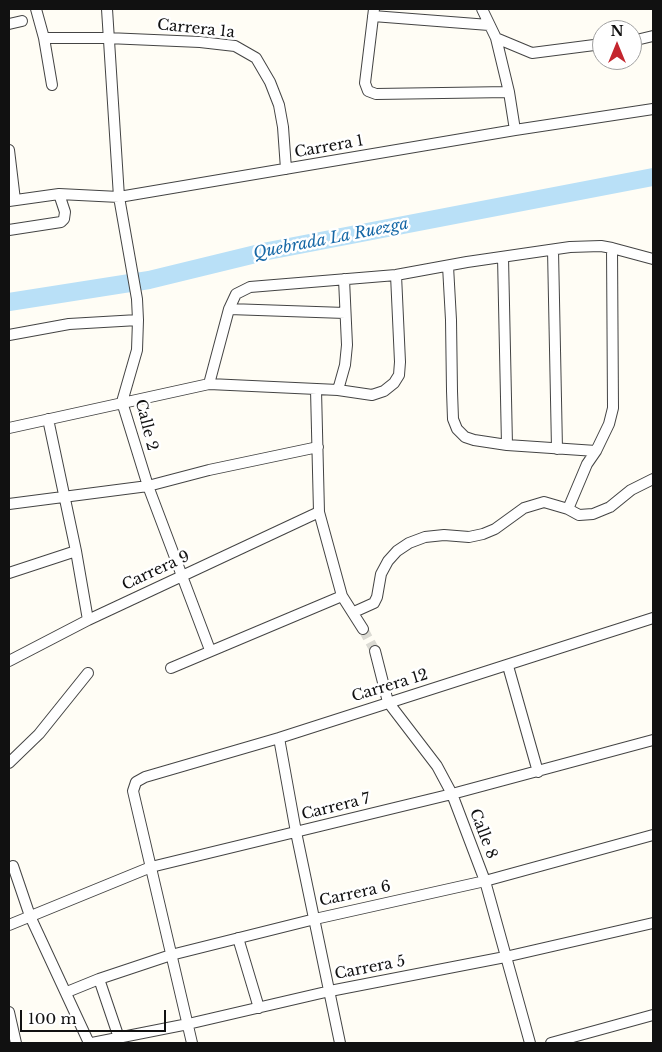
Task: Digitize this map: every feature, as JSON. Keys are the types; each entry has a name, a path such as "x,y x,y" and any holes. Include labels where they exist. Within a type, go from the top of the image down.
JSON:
{"street":[{"path":"36,9 44,38 52,84"},
{"name":"Calle 2","path":"107,9 119,197 137,299 138,320 137,350 122,402 148,486 210,650"},
{"path":"482,9 496,38 509,92 514,130"},
{"path":"489,25 373,12 365,83 368,91 376,94 509,92"},
{"path":"9,24 22,21"},
{"name":"Carrera 1a","path":"44,38 108,38 200,42 235,46 256,58 270,82 279,105 283,127 286,169"},
{"path":"496,38 532,53 592,45"},
{"name":"Carrera 1","path":"12,200 59,194 119,197 514,130 653,109"},
{"path":"9,150 12,200"},
{"path":"9,230 64,220 65,212 59,194"},
{"path":"209,384 229,309 236,294 250,287 396,275 570,247 601,246 653,259"},
{"path":"568,509 587,464 596,451 609,424 613,408 612,248"},
{"path":"554,250 557,449"},
{"path":"503,257 507,445"},
{"path":"448,266 452,391 454,419 457,429 465,437 474,440 507,445 596,451"},
{"path":"9,428 209,384 338,390 372,395 384,391 394,383 399,375 396,275"},
{"path":"338,390 345,365 347,344 344,280"},
{"path":"229,309 346,313"},
{"path":"9,335 69,324 138,320"},
{"path":"316,390 319,512 342,596 354,612 363,629"},
{"path":"48,419 76,552 88,620"},
{"path":"9,504 148,486 209,470 318,447"},
{"path":"354,612 374,603 378,597 381,574 388,561 409,542 425,537 483,534 495,529 524,508 544,502 568,509 580,515 593,514 610,507 631,490 653,479"},
{"name":"Carrera 9","path":"9,661 181,575 319,512"},
{"path":"9,573 76,552"},
{"path":"171,668 342,596"},
{"name":"Carrera 12","path":"151,867 133,791 136,782 145,777 279,738 653,618"},
{"name":"Calle 8","path":"375,651 388,702 437,766 452,794 485,881 530,1043"},
{"path":"508,666 538,772"},
{"path":"9,763 24,751 39,734 88,673"},
{"path":"279,738 296,832 340,1043"},
{"name":"Carrera 7","path":"30,916 151,867 452,794 653,740"},
{"name":"Carrera 6","path":"67,992 99,979 171,955 315,919 485,881 653,835"},
{"path":"13,866 30,916 91,1043"},
{"path":"151,867 192,1043"},
{"path":"9,925 30,916"},
{"name":"Carrera 5","path":"91,1043 188,1024 330,991 505,957 653,923"},
{"path":"238,938 258,1008"},
{"path":"99,979 119,1038"},
{"path":"9,1012 16,1043"},
{"path":"551,1043 653,1015"}],"waterway":[{"name":"Quebrada La Ruezga","path":"9,302 149,280 268,251 653,177"}],"tunnel":[{"path":"363,629 375,651"}]}
